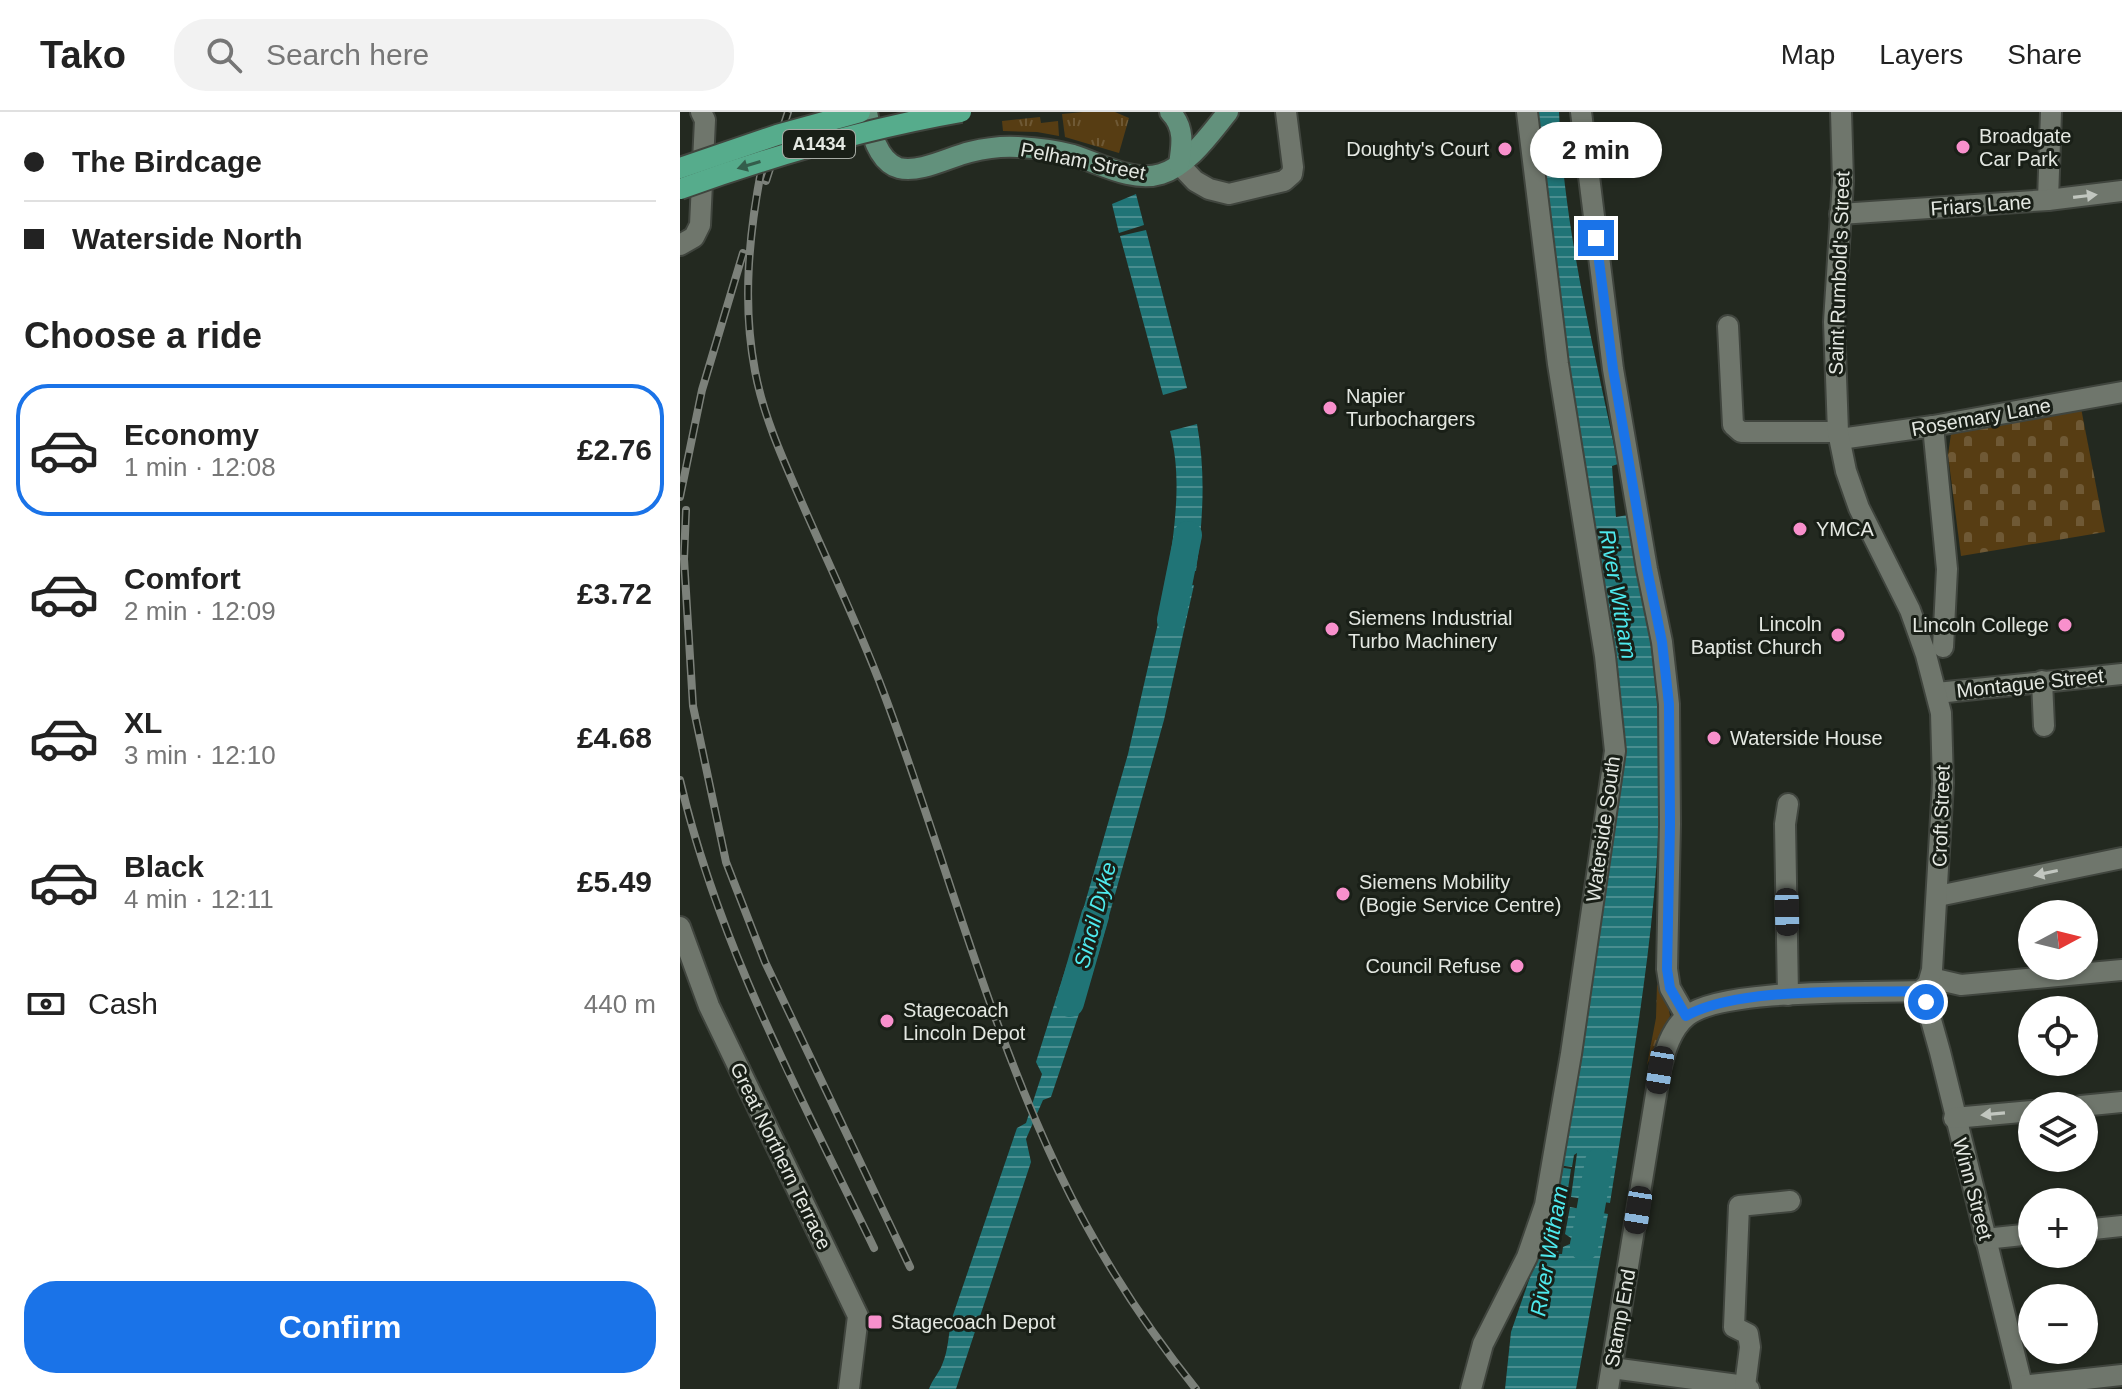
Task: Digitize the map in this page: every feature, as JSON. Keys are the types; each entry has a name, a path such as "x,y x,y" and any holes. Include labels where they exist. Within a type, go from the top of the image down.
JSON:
{"main road":[{"name":"A1434","path":"680,168 777,135 860,112"},
{"name":"Pelham Street","path":"867,112 878,148 892,165 900,168 915,168 969,152 1004,146 1062,153 1147,176 1159,175 1179,164 1205,140 1228,112"},
{"name":"A1434","path":"680,189 751,164 864,132 961,112"},
{"path":"1170,112 1181,133 1179,164"}],"street":[{"path":"680,245 694,237 700,225 705,120 701,112"},
{"path":"1179,164 1195,181 1209,189 1229,194 1284,181 1292,174 1293,167 1286,112"},
{"name":"Waterside South","path":"1471,1389 1483,1344 1527,1257 1545,1205 1571,1054 1615,751 1605,656 1558,364 1527,112"},
{"path":"1581,112 1613,369 1662,642 1669,704 1667,969 1670,988 1686,1016 1719,1002 2122,970"},
{"name":"Saint Rumbold's Street","path":"1841,112 1843,181 1834,322 1839,436 1846,471 1859,508 1910,610 1935,651"},
{"path":"2048,200 2051,112"},
{"name":"Friars Lane","path":"1840,214 2048,200 2122,191"},
{"name":"Rosemary Lane","path":"1728,326 1733,425 1741,432 1839,436 1933,426 2122,392"},
{"name":"Croft Street","path":"1925,984 1938,896 1943,734 1935,651 1947,569 1933,426"},
{"name":"Montague Street","path":"1937,693 2122,674"},
{"path":"2042,681 2044,726"},
{"path":"1788,804 1785,824 1788,995"},
{"path":"1938,896 2122,858"},
{"name":"Great Northern Terrace","path":"680,927 709,1006 858,1316 849,1389"},
{"name":"Winn Street","path":"1925,984 1926,1002 1954,1118 2023,1388"},
{"name":"Stamp End","path":"1610,1379 1660,1070 1667,1043 1686,1016"},
{"path":"2098,1104 2122,1102"},
{"path":"1954,1118 2018,1112"},
{"path":"1610,1379 1747,1387 1748,1334 1734,1327 1739,1206 1790,1201"},
{"path":"2098,1229 2122,1226"},
{"path":"1985,1239 2018,1235"},
{"path":"2023,1388 2122,1375"}],"green space":[{"path":"1115,112 1129,118 1119,153 1065,137 1062,114"},
{"path":"1040,117 1041,123 1058,121 1059,136 1003,131 1002,121"},
{"path":"2081,408 2105,532 1961,556 1948,455 1951,434 1959,428"},
{"path":"1657,984 1668,1004 1670,1016 1647,1065 1656,1018"}],"water":[{"path":"1536,112 1559,112 1574,245 1618,464 1612,466 1616,517 1628,515 1650,639 1658,714 1660,775 1654,898 1639,1020 1610,1203 1571,1197 1577,1153 1572,1167 1558,1165 1621,767 1561,329"},
{"path":"1136,194 1144,225 1119,233 1112,204"},
{"path":"1146,230 1187,388 1163,395 1120,236"},
{"path":"1197,424 1202,461 1202,497 1196,571 1169,569 1177,482 1170,431"},
{"path":"1167,584 1194,585 1164,720 1098,955 1072,948 1128,754"},
{"path":"1067,964 1093,972 1051,1097 1043,1100 1026,1139 1031,1162 956,1389 929,1389 941,1368 952,1318 1017,1128 1026,1123 1042,1074 1036,1062"},
{"path":"1558,1167 1571,1169 1561,1235 1555,1229 1546,1232"},
{"path":"1570,1207 1608,1214 1576,1389 1505,1389 1511,1332 1539,1251 1547,1234 1555,1231 1560,1236 1558,1254 1562,1254 1563,1247 1570,1244 1571,1238 1565,1234"}],"waterway":[{"name":"Sincil Dyke","path":"1171,620 1188,535"},
{"name":"Sincil Dyke","path":"1070,1003 1095,916"},
{"name":"River Witham","path":"1584,1247 1599,1162"}],"railway":[{"path":"766,181 788,112"},
{"path":"762,166 751,242 748,294 755,371 768,419 883,691 986,993 1032,1112 1072,1199 1104,1256 1138,1311 1196,1389"},
{"path":"680,497 702,390 743,253"},
{"path":"686,510 684,559 693,706 726,862 765,962 910,1267"},
{"path":"680,780 696,842 739,961 790,1077 874,1248"}],"place":[{"name":"Broadgate Car Park","path":"1963,147"},
{"name":"Doughty's Court","path":"1505,149"},
{"name":"Napier Turbochargers","path":"1330,408"},
{"name":"YMCA","path":"1800,529"},
{"name":"Lincoln College","path":"2065,625"},
{"name":"Siemens Industrial Turbo Machinery","path":"1332,629"},
{"name":"Lincoln Baptist Church","path":"1838,635"},
{"name":"Waterside House","path":"1714,738"},
{"name":"Siemens Mobility (Bogie Service Centre)","path":"1343,894"},
{"name":"Council Refuse","path":"1517,966"},
{"name":"Stagecoach Lincoln Depot","path":"887,1021"},
{"name":"Stagecoach Depot","path":"875,1322"}],"route":[{"path":"1596,238 1613,369 1662,642 1669,704 1667,969 1670,988 1686,1016 1719,1002 1788,995 1920,991 1926,1002"}]}
